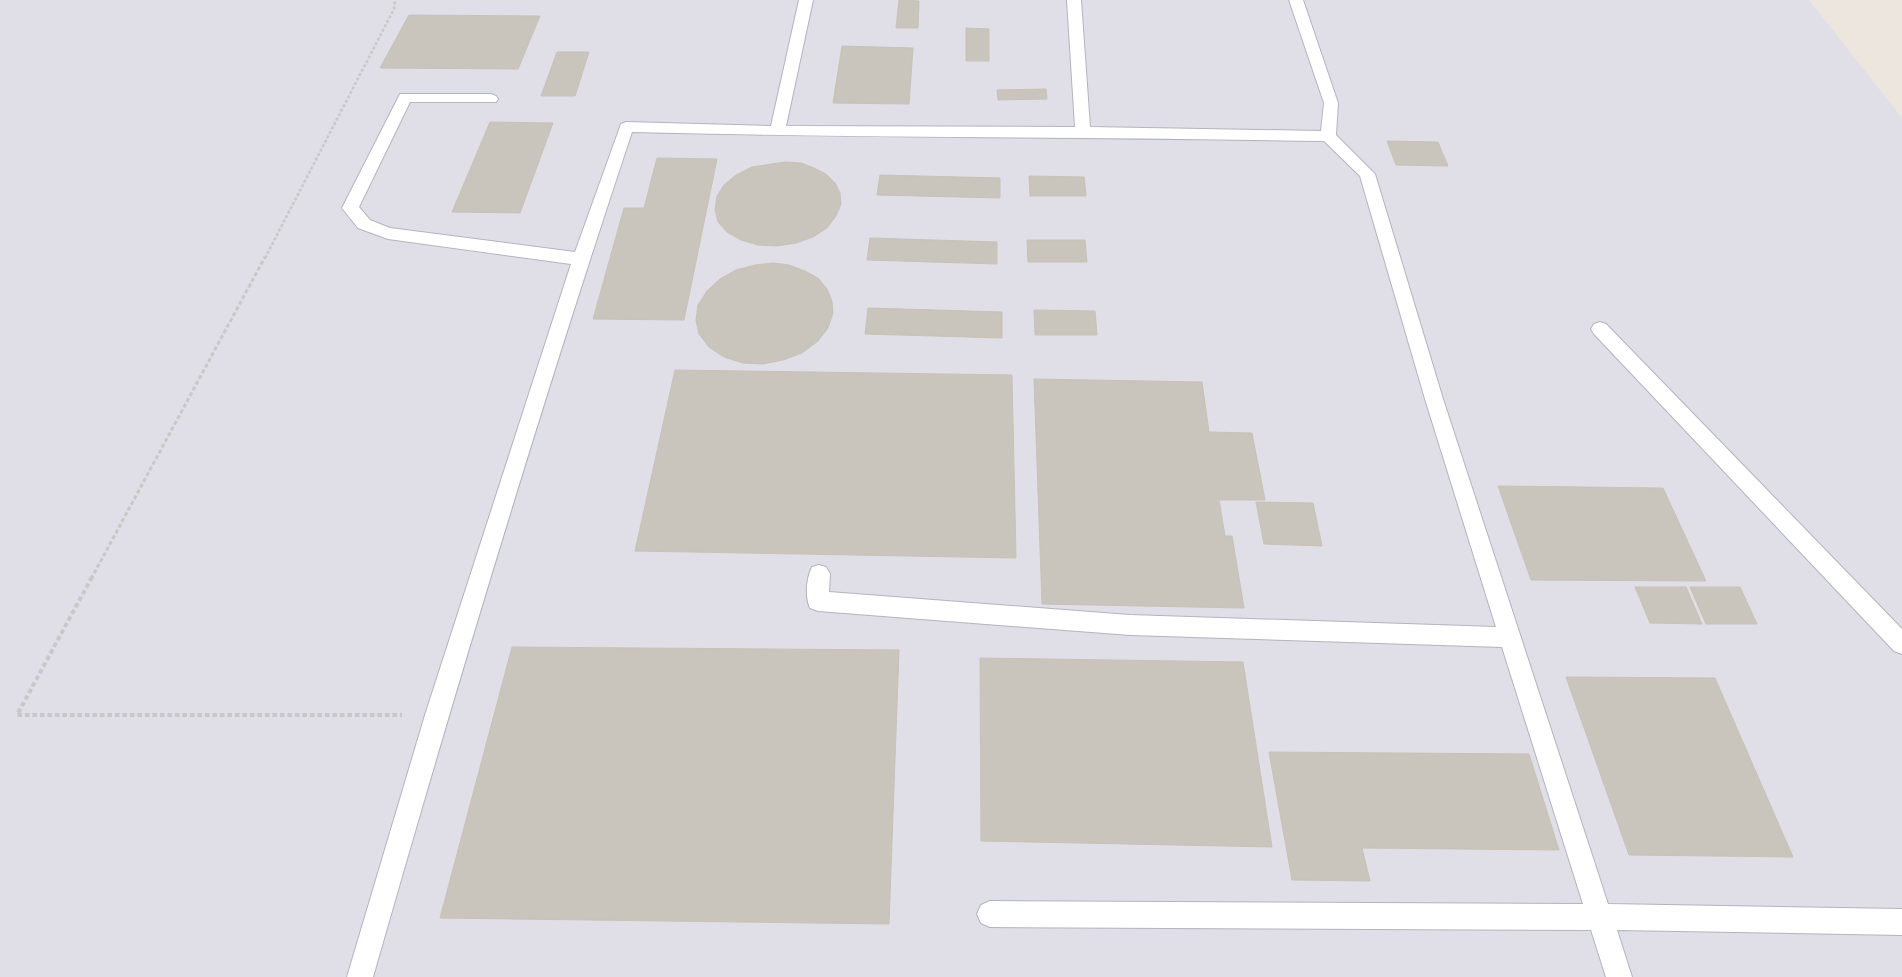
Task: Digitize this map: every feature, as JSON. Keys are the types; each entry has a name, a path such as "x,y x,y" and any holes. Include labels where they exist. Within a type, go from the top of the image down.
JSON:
{"lane":[{"path":"778,130 806,0"},
{"path":"1074,0 1083,132"},
{"path":"1296,0 1331,103 1328,136"},
{"path":"491,99 405,97 350,208 364,224 388,233 581,259"},
{"path":"360,977 436,715 581,259 626,128 820,132 1083,132 1328,136 1367,174 1434,399 1619,977"},
{"path":"1600,329 1902,644"},
{"path":"820,574 818,601 1130,625 1510,636"},
{"path":"990,914 1601,917 1902,922"}],"path":[{"path":"395,0 394,9 275,239 18,715 436,715"}],"shaded area":[{"path":"0,0 1809,0 1902,118 1902,977 0,977"}],"building":[{"path":"899,0 919,1 918,28 896,28"},
{"path":"409,15 540,16 518,69 380,68"},
{"path":"966,28 989,29 989,61 966,61"},
{"path":"842,46 913,48 909,104 833,103"},
{"path":"557,52 589,52 575,96 541,96"},
{"path":"1046,89 1047,99 998,100 997,90"},
{"path":"490,122 553,123 520,213 452,212"},
{"path":"1387,141 1438,142 1448,166 1396,165"},
{"path":"657,158 717,159 684,320 593,319 624,208 644,208"},
{"path":"785,162 801,163 814,168 826,174 835,183 840,193 841,204 836,216 827,228 813,237 796,243 777,246 758,245 741,240 727,232 718,222 715,209 717,196 724,185 736,175 752,167"},
{"path":"880,175 1000,178 1000,198 877,195"},
{"path":"1029,176 1084,177 1086,196 1030,196"},
{"path":"870,238 997,242 997,264 867,260"},
{"path":"1027,240 1085,240 1087,262 1028,262"},
{"path":"773,263 789,265 818,278 827,289 832,301 833,313 828,328 818,341 802,353 783,360 763,364 743,363 724,357 709,347 699,334 696,320 698,305 707,291 720,279 736,270"},
{"path":"868,308 1002,312 1002,338 865,334"},
{"path":"1034,310 1095,311 1097,335 1035,335"},
{"path":"675,370 1012,375 1016,558 635,551"},
{"path":"1034,379 1202,382 1209,432 1252,433 1265,500 1219,500 1225,536 1232,536 1244,608 1042,604"},
{"path":"1498,486 1663,488 1706,581 1531,580"},
{"path":"1256,502 1313,503 1322,546 1264,544"},
{"path":"1635,587 1686,587 1702,624 1650,623"},
{"path":"1690,587 1740,587 1757,624 1706,624"},
{"path":"512,647 899,650 889,924 440,918"},
{"path":"980,658 1243,662 1272,847 981,841"},
{"path":"1566,677 1715,678 1793,857 1629,855"},
{"path":"1269,752 1529,754 1559,850 1362,848 1370,881 1292,880"}]}
